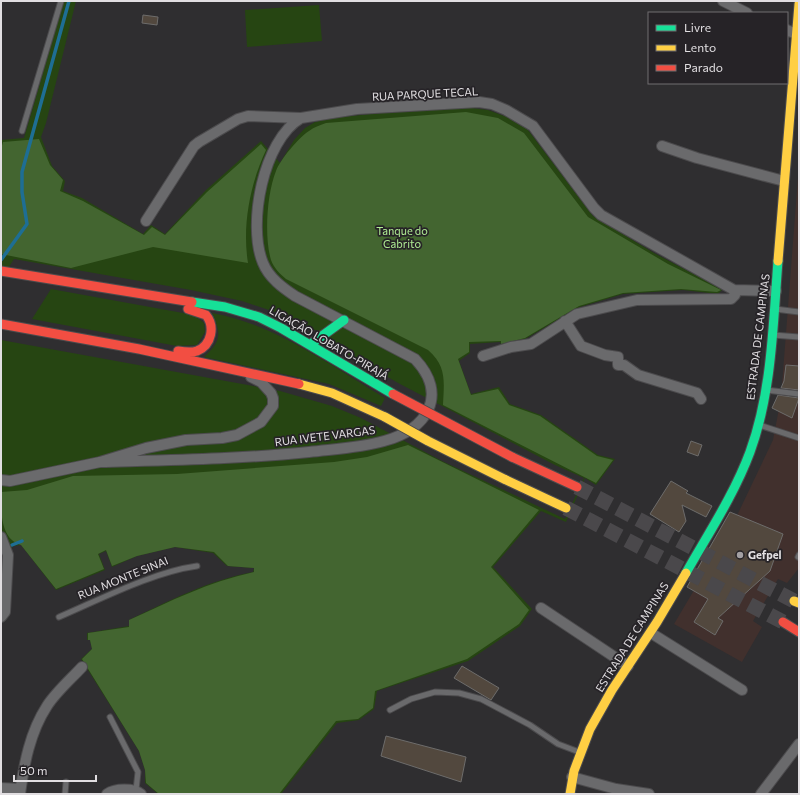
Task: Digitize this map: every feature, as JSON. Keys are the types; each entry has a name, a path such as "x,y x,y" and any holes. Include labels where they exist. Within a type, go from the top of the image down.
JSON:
{"main road":[{"name":"ESTRADA DE CAMPINAS","path":"570,794 572,777 579,752 590,728 628,666 651,633 741,474 758,425 765,390 772,335 784,181 796,87 792,32 799,4"},
{"name":"LIGAÇÃO LOBATO-PIRAJÁ","path":"1,271 124,292 225,307 259,317 310,344 393,394 512,457 577,487"},
{"path":"124,292 202,312 209,318 211,324 208,343 198,351 190,352 139,349"},
{"path":"310,344 344,320"},
{"path":"1,324 139,349 239,370 332,393 385,417 504,479 566,508"},
{"path":"783,622 799,632"}],"street":[{"path":"724,1 745,12"},
{"name":"RUA PARQUE TECAL","path":"146,221 199,142 238,119 248,116 301,118 357,109 479,102 492,104 506,110 534,126 594,208 602,215 734,290 776,291"},
{"name":"RUA IVETE VARGAS","path":"100,462 250,456 333,449 385,441 414,428 424,419 431,398 431,388 422,366 407,353 282,287 264,265 259,250 258,218 266,167 278,140 292,124 301,118"},
{"path":"662,146 704,160 784,181"},
{"path":"483,356 511,347 531,344 577,314 639,299 731,299 735,295 734,290"},
{"path":"565,322 581,346 605,355 618,357 618,364 624,364 638,375 697,393 701,399"},
{"name":"RUA IVETE VARGAS","path":"1,480 10,481 100,462 146,448 186,440 230,437 237,435 261,422 273,406 273,398 261,382 239,370"},
{"path":"1,537 7,551 8,561 5,612 1,617"},
{"path":"541,608 628,666"},
{"path":"651,633 742,690"},
{"path":"1,788 20,791 30,744 47,705 82,667"},
{"path":"761,794 799,744"},
{"path":"572,777 616,789 649,794"},
{"path":"107,794 116,790 138,792"}],"lane":[{"path":"22,131 62,1"},
{"path":"774,309 799,312"},
{"path":"772,335 799,337"},
{"path":"765,390 799,394"},
{"path":"758,425 799,438"},
{"name":"RUA MONTE SINAI","path":"59,618 126,588 182,568 197,566"},
{"path":"390,710 411,699 435,692 459,693 481,699 530,725 558,744 579,752"},
{"path":"110,717 138,772 138,792"},
{"path":"65,794 66,782"}],"shaded area":[{"path":"799,164 799,568 787,583 778,579 753,621 762,627 742,662 674,624 732,526 773,440 781,398"}],"green space":[{"name":"Tanque do Cabrito","path":"64,1 76,1 46,123 41,137 52,166 65,181 63,191 82,198 143,234 151,225 165,234 206,190 261,141 280,163 294,140 305,128 315,122 331,118 432,108 472,108 488,110 507,117 528,130 593,216 654,253 722,290 718,294 683,290 623,294 580,307 525,339 501,345 500,342 470,344 470,353 459,361 471,394 499,387 510,404 541,415 598,455 615,459 596,485 585,478 566,522 541,511 493,567 532,609 520,626 468,661 377,691 374,709 359,720 337,723 281,794 158,794 145,783 145,770 139,751 81,659 92,649 90,640 87,640 87,633 129,626 129,620 175,598 220,580 253,572 254,568 227,566 213,553 175,547 137,556 112,567 106,551 99,554 105,570 56,590 21,545 13,546 1,562 1,340 280,391 332,406 361,418 442,461 565,519 584,478 555,465 400,384 334,347 315,330 275,312 242,301 191,290 14,259 1,279 1,140 24,138"},
{"path":"319,5 322,41 247,47 245,10"},
{"path":"466,112 498,118 524,133 588,217 668,264 721,290 717,292 681,289 623,293 579,306 525,338 501,344 501,341 469,342 469,352 458,359 471,395 498,389 509,405 540,416 597,456 613,460 596,483 443,405 443,375 438,362 428,350 286,279 277,271 271,260 267,228 270,191 276,171 281,161 295,143 305,134 313,128 326,123"},
{"path":"39,139 50,165 63,180 60,191 83,201 144,235 152,227 165,235 207,192 261,144 266,150 260,163 252,191 247,220 246,249 248,263 153,247 71,268 1,254 1,149 3,142"},
{"path":"51,289 194,315 204,323 205,332 197,345 177,346 32,319"},
{"path":"212,313 235,318 258,326 302,348 385,398 381,406 329,384 204,357 214,346 218,336 217,326"},
{"path":"408,445 539,510 491,567 529,610 519,624 467,659 375,691 373,708 358,719 336,721 279,794 159,794 146,783 145,770 139,751 82,659 92,649 90,640 88,640 88,633 129,627 129,620 205,587 254,572 254,568 228,566 214,552 175,547 137,556 112,566 106,550 98,554 104,569 56,589 21,545 14,542 5,531 1,507 1,492 27,490 73,476 177,474 334,462 367,457"}],"building":[{"path":"143,15 158,17 157,25 142,23"},
{"path":"786,365 799,366 799,390 781,388 784,381"},
{"path":"778,395 799,398 792,418 772,408"},
{"path":"691,441 702,445 698,456 687,452"},
{"path":"671,481 688,491 686,493 712,506 706,517 682,505 686,521 679,532 650,514"},
{"name":"Gefpel","path":"730,512 783,534 770,571 718,618 723,621 715,635 694,622 708,599 687,587"},
{"path":"462,666 499,688 491,700 454,678"},
{"path":"386,736 466,757 461,782 381,756"}],"waterway":[{"path":"1,260 27,224 22,192 22,172 69,1"},
{"path":"12,545 22,541"}],"tunnel":[{"path":"577,487 794,601"},
{"path":"566,508 783,622"}],"traffic: fast":[{"path":"686,573 720,514 744,468 757,429 767,382 773,333 778,261"},
{"path":"192,302 225,307 259,317 281,328 393,394"},
{"path":"311,344 344,320"}],"traffic: slow":[{"path":"778,261 799,4"},
{"path":"299,384 332,393 385,417"},
{"path":"385,417 428,441 504,479"},
{"path":"504,479 566,508"},
{"path":"570,794 574,771 590,729 612,690 657,622 686,573"},
{"path":"794,601 799,603"}],"traffic: jam":[{"path":"1,271 192,302"},
{"path":"178,351 197,351 209,340 211,330 209,319 206,315 188,309"},
{"path":"1,324 139,349 299,384"},
{"path":"393,394 512,457"},
{"path":"512,457 577,487"},
{"path":"783,622 799,632"}],"place":[{"name":"Gefpel","path":"740,555"}]}
